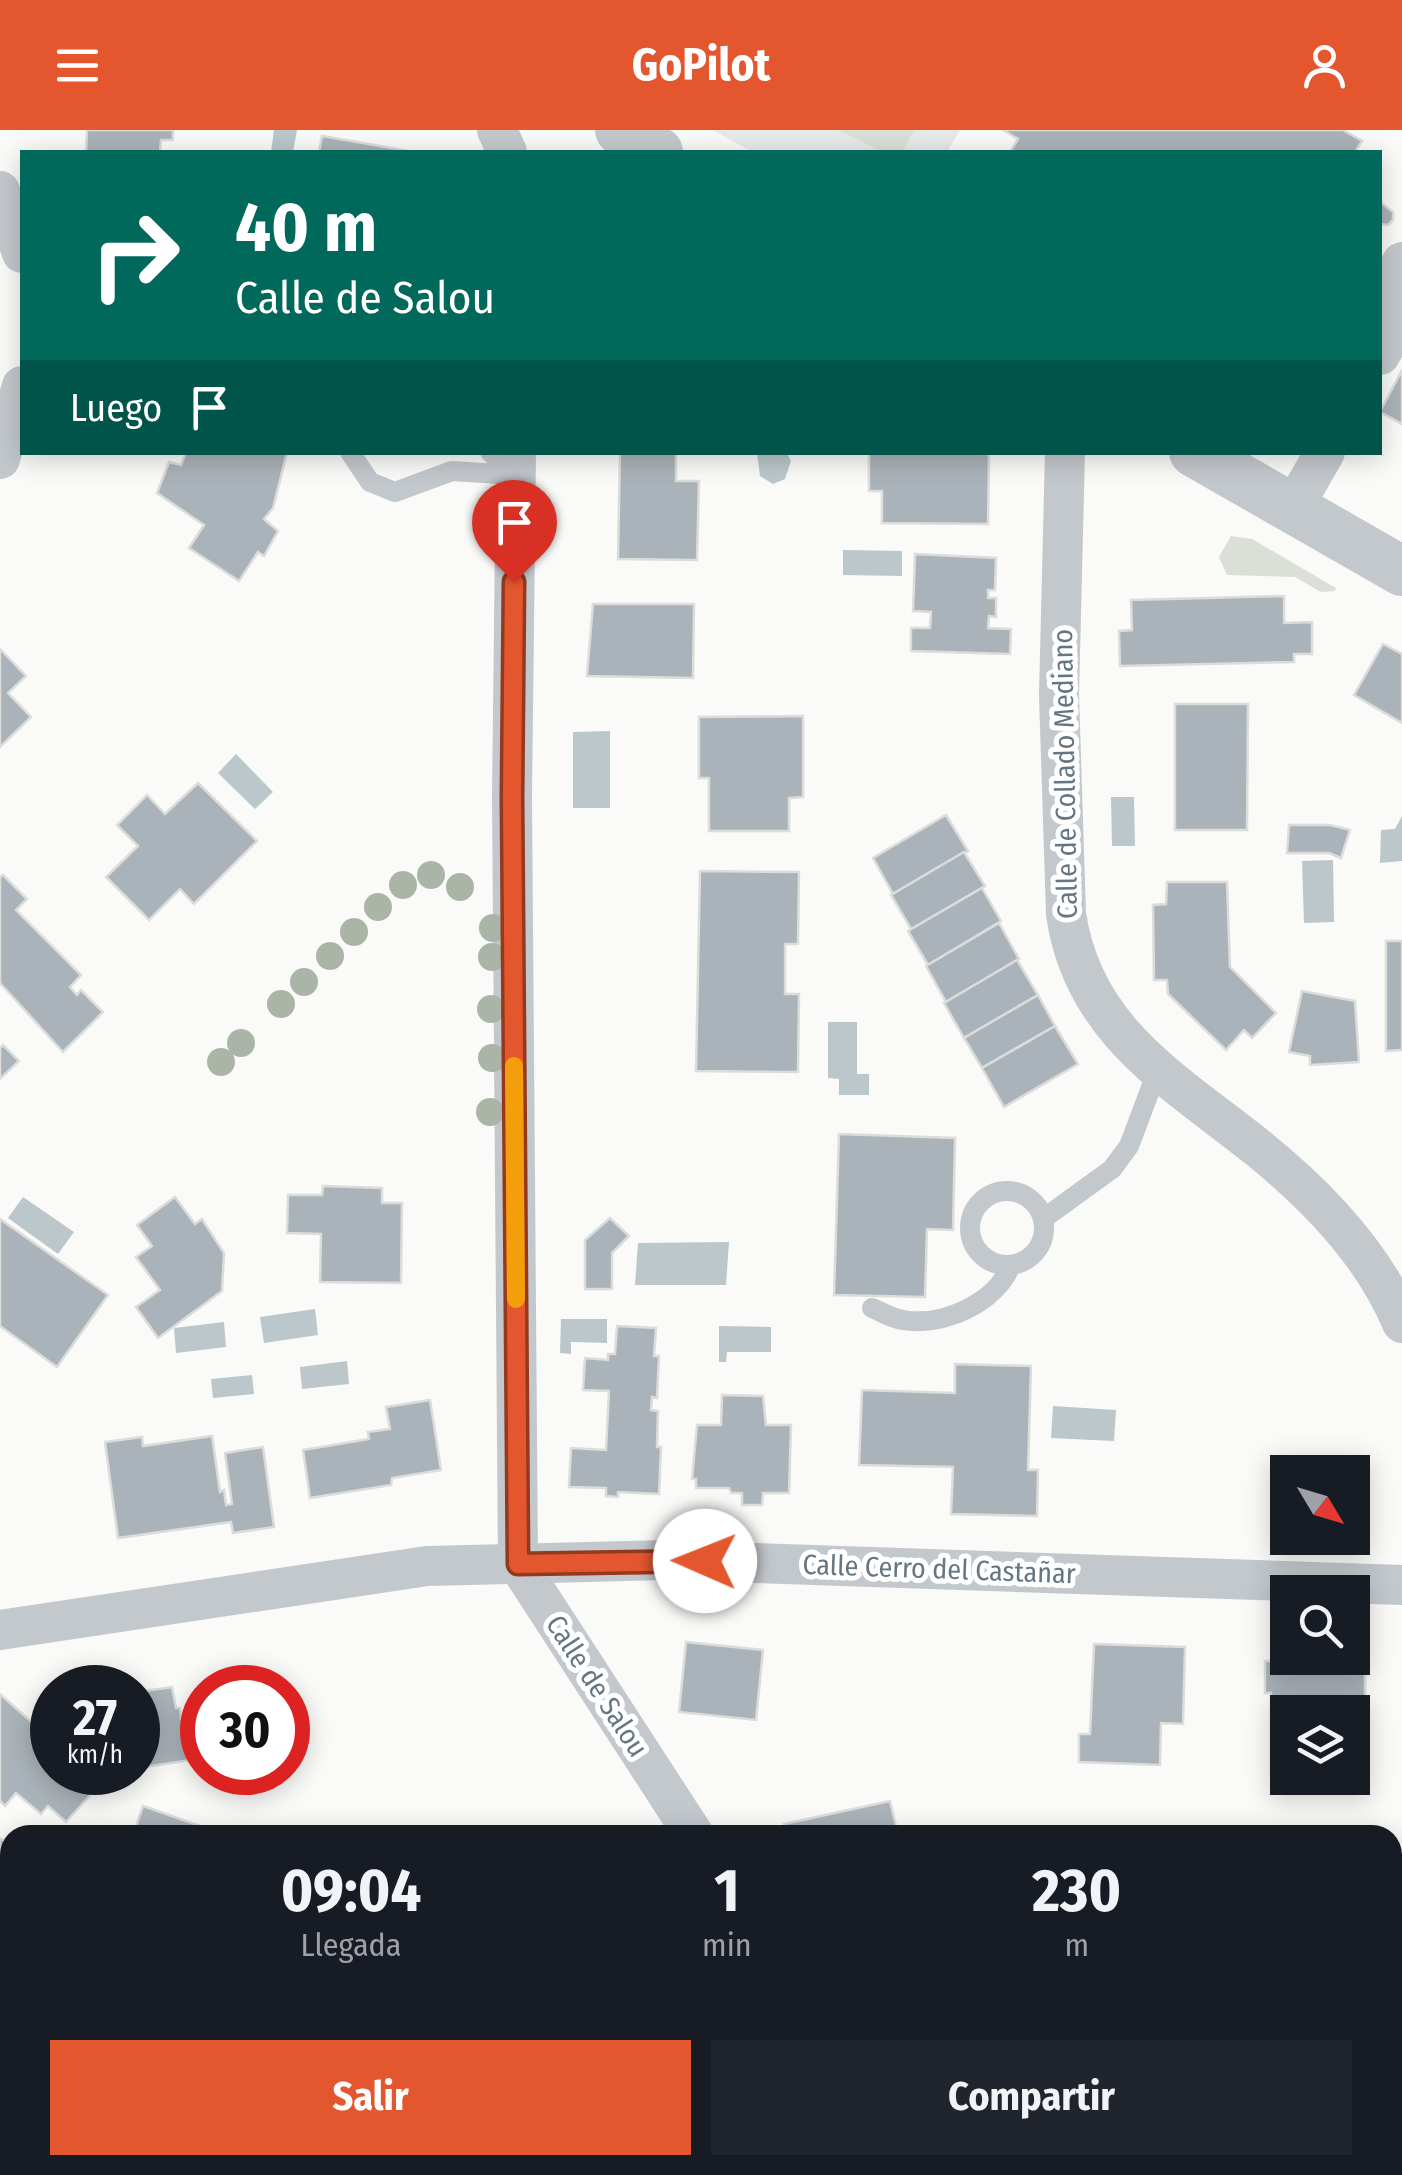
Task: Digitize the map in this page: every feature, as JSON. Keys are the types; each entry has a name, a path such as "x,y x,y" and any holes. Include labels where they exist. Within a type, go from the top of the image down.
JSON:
{"street":[{"path":"0,190 20,247"},
{"path":"1382,297 1402,262"},
{"path":"1382,352 1402,317"},
{"path":"0,460 20,393"},
{"name":"Calle de Collado Mediano","path":"1065,455 1060,694 1070,946 1107,1019 1158,1069 1263,1152 1312,1198 1350,1240 1390,1295 1402,1323"},
{"path":"1202,455 1285,485 1402,571"},
{"path":"1285,485 1321,455"},
{"path":"507,460 518,1564"},
{"name":"Calle Cerro del Castañar","path":"0,1630 427,1566 666,1560 1402,1585"},
{"name":"Calle de Salou","path":"518,1564 688,1825"}],"lane":[{"path":"352,455 370,482 395,492 452,471 507,460"},
{"path":"1043,1219 1112,1169 1129,1146 1158,1069"},
{"path":"997,1193 1020,1194 1030,1199 1043,1219 1041,1244 1023,1262 1011,1265 987,1259 977,1250 970,1228 978,1206 997,1193"},
{"path":"872,1308 903,1320 944,1318 974,1305 1004,1283 1011,1265"}],"shaded area":[{"path":"274,130 297,130 293,150 271,150"},
{"path":"712,130 960,130 948,150 749,150"},
{"path":"839,130 914,130 903,150 879,150"},
{"path":"757,455 788,455 791,461 785,479 773,484 760,476"},
{"path":"1231,536 1252,539 1336,588 1335,591 1321,592 1295,577 1227,575 1219,557"},
{"path":"843,550 902,551 902,576 843,575"},
{"path":"610,731 610,808 573,808 573,732"},
{"path":"236,754 273,792 255,809 218,773"},
{"path":"1111,797 1134,797 1135,846 1112,846"},
{"path":"1402,816 1402,861 1380,863 1381,830 1395,829"},
{"path":"1333,860 1334,922 1304,923 1302,861"},
{"path":"828,1022 857,1022 857,1074 869,1074 869,1095 839,1095 839,1079 828,1078"},
{"path":"23,1197 74,1232 58,1254 8,1218"},
{"path":"729,1242 726,1285 635,1285 638,1243"},
{"path":"315,1309 318,1335 264,1343 260,1317"},
{"path":"561,1319 607,1319 607,1343 571,1342 571,1354 560,1353"},
{"path":"224,1322 226,1347 176,1353 174,1328"},
{"path":"719,1326 771,1327 771,1352 727,1352 726,1362 719,1362"},
{"path":"347,1361 349,1384 302,1389 300,1367"},
{"path":"252,1375 254,1394 213,1398 211,1379"},
{"path":"1053,1406 1116,1410 1114,1441 1051,1438"}],"building":[{"path":"87,130 173,130 173,140 161,140 160,150 86,150"},
{"path":"1003,130 1343,130 1362,141 1356,150 1011,150 1018,139"},
{"path":"322,136 403,150 319,150"},
{"path":"1382,204 1393,212 1388,225 1382,224"},
{"path":"1402,370 1402,424 1382,413"},
{"path":"185,455 286,455 273,508 264,519 278,531 264,556 258,552 239,581 189,548 204,525 157,493 169,462 181,465"},
{"path":"620,455 676,455 676,481 699,481 697,560 618,559"},
{"path":"869,455 989,455 988,524 882,523 882,491 869,491"},
{"path":"915,554 996,558 995,590 988,590 988,598 996,598 996,617 989,616 988,628 1011,629 1010,654 911,651 911,628 930,628 931,612 913,611"},
{"path":"1284,596 1284,623 1312,622 1312,654 1294,654 1294,662 1120,666 1119,631 1132,630 1131,600"},
{"path":"593,604 694,604 693,678 587,676"},
{"path":"1383,644 1402,654 1402,723 1354,695"},
{"path":"0,649 26,676 8,693 31,717 0,747"},
{"path":"1175,704 1248,704 1247,830 1175,830"},
{"path":"803,716 803,797 789,798 789,831 709,831 709,778 699,778 699,717"},
{"path":"198,783 257,841 194,904 180,889 149,920 106,877 138,846 117,825 147,795 165,814"},
{"path":"946,815 968,851 893,894 873,858"},
{"path":"1289,825 1330,825 1350,830 1341,858 1329,853 1287,853"},
{"path":"964,852 985,886 911,929 891,895"},
{"path":"700,871 799,872 798,944 785,944 785,994 799,994 798,1072 696,1071"},
{"path":"3,875 27,899 16,910 81,975 70,987 77,995 81,990 103,1012 63,1052 0,983"},
{"path":"1167,882 1227,882 1230,967 1276,1013 1252,1038 1244,1030 1226,1050 1168,994 1167,980 1154,980 1153,905 1166,904"},
{"path":"982,888 1001,921 928,965 908,931"},
{"path":"999,923 1019,959 946,1002 926,966"},
{"path":"1386,941 1402,941 1402,1050 1386,1051"},
{"path":"1017,960 1038,995 964,1038 944,1003"},
{"path":"1302,991 1355,1001 1359,1062 1310,1065 1310,1056 1289,1052"},
{"path":"1038,995 1055,1026 982,1068 964,1038"},
{"path":"1055,1026 1078,1064 1004,1107 982,1068"},
{"path":"3,1045 19,1061 0,1079 0,1048"},
{"path":"839,1134 955,1138 953,1230 927,1229 925,1297 834,1295"},
{"path":"323,1186 382,1188 382,1203 402,1203 401,1283 320,1282 321,1234 287,1233 288,1195 322,1195"},
{"path":"175,1197 195,1224 202,1219 224,1253 222,1291 158,1338 136,1307 160,1290 136,1257 152,1246 137,1225"},
{"path":"610,1218 629,1236 612,1253 612,1289 585,1289 585,1240"},
{"path":"0,1219 108,1295 57,1367 0,1326"},
{"path":"617,1326 656,1328 657,1398 652,1397 651,1410 658,1411 659,1494 618,1492 618,1497 606,1496 606,1488 569,1487 571,1448 606,1450 609,1391 583,1390 585,1358 608,1360 608,1354 615,1354"},
{"path":"955,1364 1031,1366 1028,1470 1038,1470 1037,1516 951,1514 953,1467 859,1465 862,1390 955,1393"},
{"path":"722,1395 763,1396 766,1425 791,1425 789,1493 763,1493 762,1505 742,1505 742,1493 731,1493 729,1488 696,1488 696,1479 692,1479 697,1425 721,1425"},
{"path":"430,1400 441,1470 392,1478 391,1485 310,1498 303,1450 369,1439 368,1432 390,1429 386,1407"},
{"path":"212,1436 220,1492 224,1490 226,1505 232,1504 225,1453 263,1447 274,1527 233,1533 231,1522 118,1538 105,1442 142,1437 143,1446"},
{"path":"686,1642 763,1650 756,1720 679,1712"},
{"path":"1094,1644 1185,1647 1183,1724 1161,1723 1160,1765 1079,1762 1079,1734 1090,1734"},
{"path":"1265,1661 1270,1661 1270,1675 1365,1675 1365,1695 1265,1693"},
{"path":"172,1687 176,1708 180,1708 180,1762 160,1765 160,1689"},
{"path":"0,1694 30,1721 30,1795 90,1795 66,1822 48,1806 41,1814 16,1793 5,1806 0,1801"},
{"path":"890,1801 896,1825 784,1825"},
{"path":"143,1806 198,1825 136,1825"}],"slow traffic":[{"path":"514,1066 516,1299"}],"route":[{"path":"514,582 518,1564 705,1561"}]}
